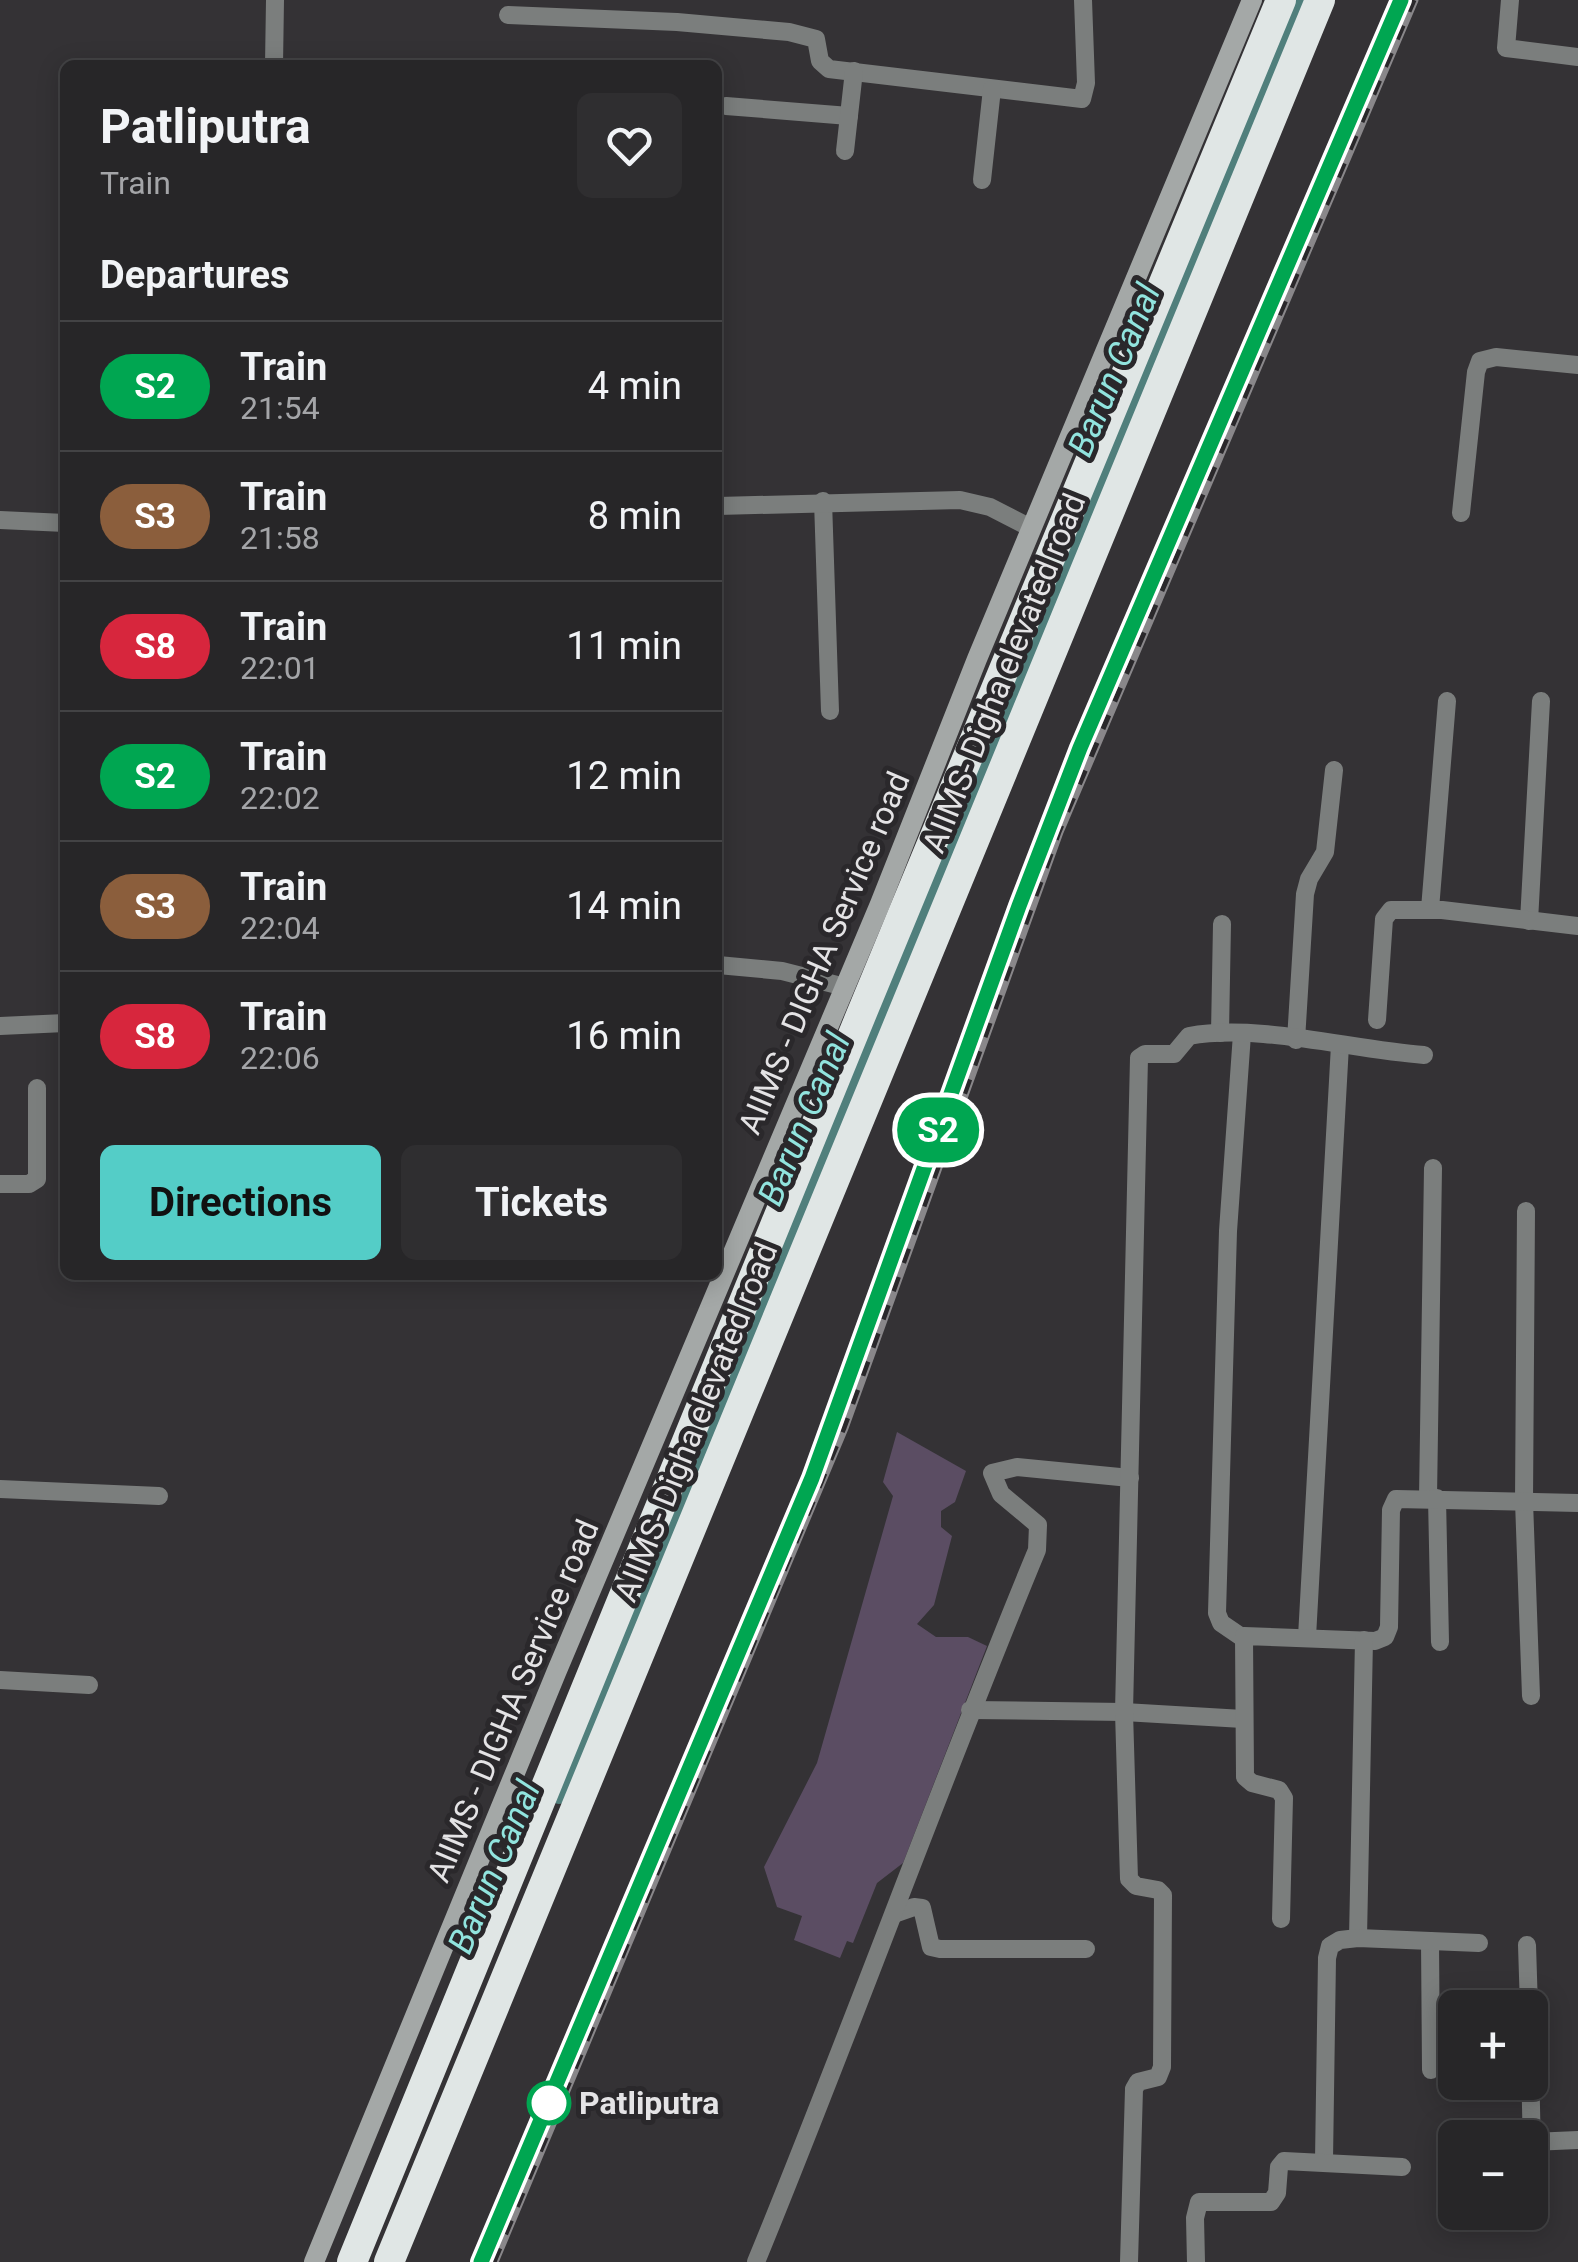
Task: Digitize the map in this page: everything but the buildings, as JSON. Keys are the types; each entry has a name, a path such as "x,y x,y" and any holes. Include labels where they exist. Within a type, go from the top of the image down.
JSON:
{"highway":[{"name":"AIIMS- Digha elevated road","path":"352,2262 844,1056 1281,0"},
{"name":"AIIMS- Digha elevated road","path":"389,2262 1320,0"}],"main road":[{"name":"AIIMS - DIGHA Service road","path":"722,1278 1252,0"},
{"name":"AIIMS - DIGHA Service road","path":"314,2262 721,1280"}],"street":[{"path":"274,60 275,0"},
{"path":"508,15 677,22 809,35 816,39 823,66 1082,99 1086,83 1084,0"},
{"path":"1510,0 1506,48 1578,57"},
{"path":"845,151 854,72"},
{"path":"982,180 992,89"},
{"path":"726,106 849,116"},
{"path":"1461,513 1480,362 1496,357 1578,365"},
{"path":"722,506 960,500 990,508 1032,528"},
{"path":"823,501 830,711"},
{"path":"0,520 60,523"},
{"path":"1430,909 1447,701"},
{"path":"1530,920 1541,701"},
{"path":"1296,1040 1306,885 1325,852 1334,770"},
{"path":"1377,1020 1386,915 1397,910 1430,909 1578,926"},
{"path":"1220,1033 1222,924"},
{"path":"722,965 782,971 845,986"},
{"path":"0,1026 60,1023"},
{"path":"1130,2262 1134,2089 1138,2082 1158,2077 1162,2068 1163,1901 1158,1890 1136,1886 1129,1879 1124,1712 1138,1058 1144,1054 1174,1054 1189,1036 1220,1033 1424,1056"},
{"path":"1242,1034 1228,1231 1217,1613 1221,1623 1243,1638"},
{"path":"1307,1637 1340,1045"},
{"path":"0,1184 33,1183 36,1179 38,1088"},
{"path":"1432,1168 1432,1498 1440,1642"},
{"path":"1526,1210 1524,1501 1531,1696"},
{"path":"756,2262 838,2064 970,1710 1039,1540 1032,1517 1001,1494 992,1473 1016,1468 1130,1478"},
{"path":"0,1489 159,1496"},
{"path":"1243,1638 1253,1634 1381,1640 1388,1633 1392,1503 1401,1497 1578,1503"},
{"path":"1243,1638 1244,1777 1279,1790 1284,1798 1281,1919"},
{"path":"1358,1938 1364,1640"},
{"path":"0,1680 88,1685"},
{"path":"970,1710 1124,1712 1243,1719"},
{"path":"894,1914 922,1908 927,1940 931,1947 940,1949 1086,1949"},
{"path":"1324,2161 1328,1951 1334,1941 1358,1938 1478,1943"},
{"path":"1430,1941 1431,2070"},
{"path":"1527,1945 1528,1990"},
{"path":"1548,2141 1578,2140"},
{"path":"1196,2262 1195,2218 1199,2202 1271,2202 1276,2198 1281,2164 1294,2160 1402,2167"}],"shaded area":[{"path":"897,1432 966,1471 955,1502 941,1511 941,1527 952,1536 934,1605 917,1624 936,1637 968,1637 987,1646 903,1863 877,1883 853,1943 847,1941 840,1958 794,1940 802,1916 777,1907 764,1867 817,1763 893,1496 883,1482"}],"waterway":[{"name":"Barun Canal","path":"559,1795 1303,0"}],"railway":[{"path":"494,2262 844,1428 1059,832 1414,0"}],"train":[{"name":"S2","path":"481,2262 812,1478 1080,748 1401,0"}],"place":[{"name":"Patliputra","path":"549,2103"}]}
